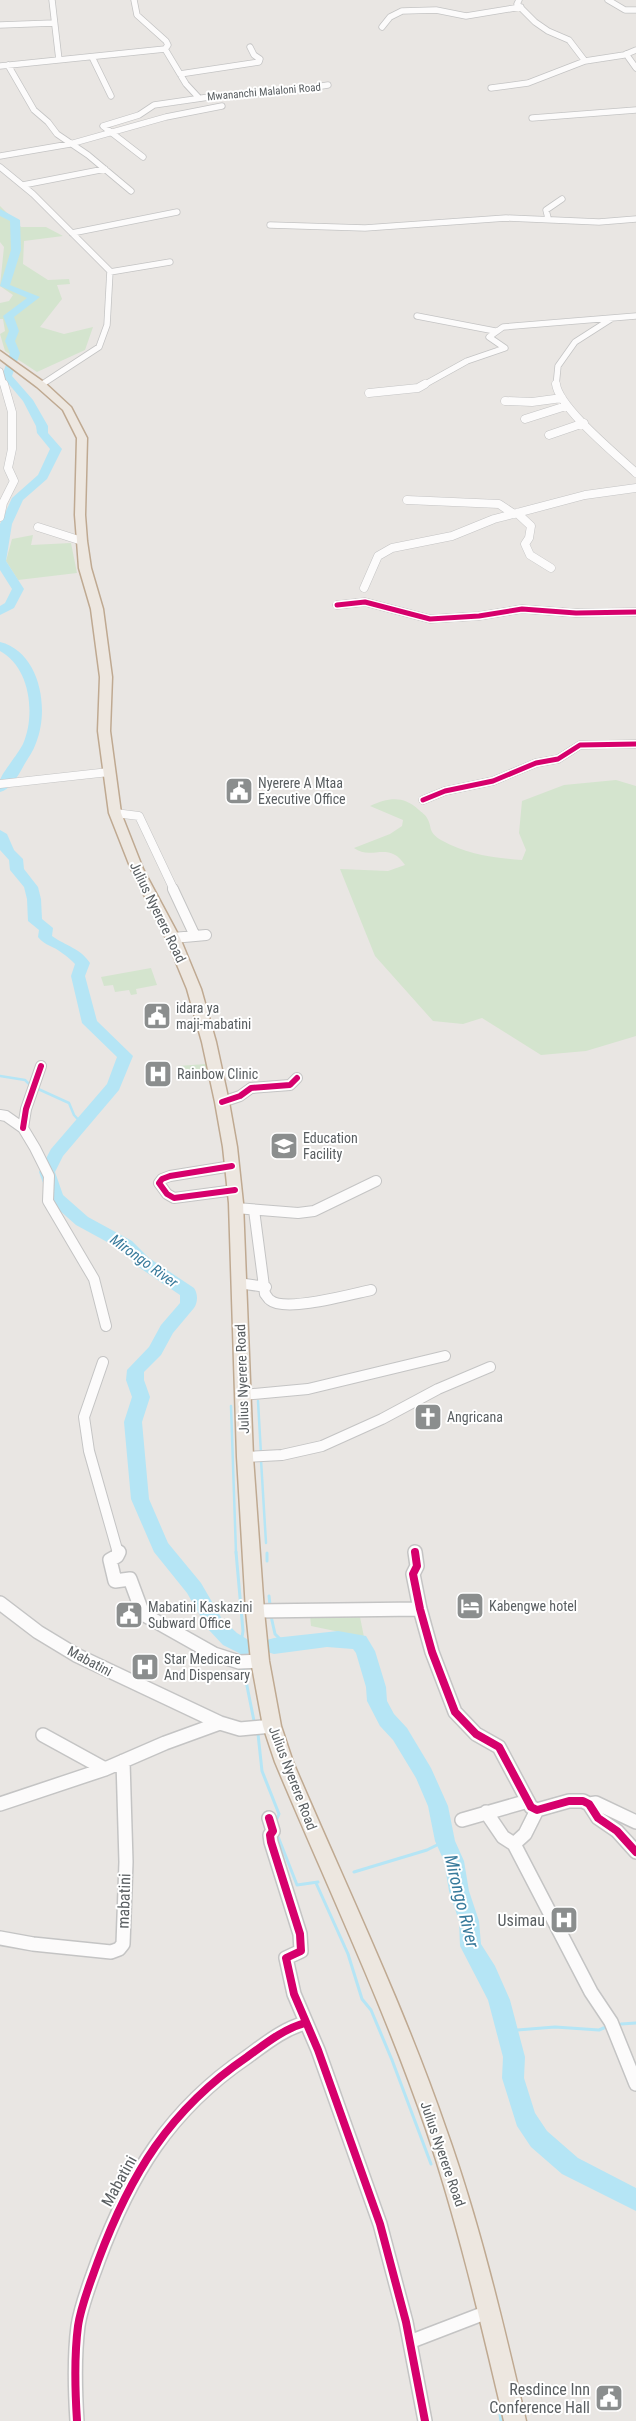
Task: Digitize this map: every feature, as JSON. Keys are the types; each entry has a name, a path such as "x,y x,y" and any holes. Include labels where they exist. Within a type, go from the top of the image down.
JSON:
{"highway":[{"name":"Julius Nyerere Road","path":"2,355 68,409 82,438 80,515 82,541 85,568 97,609 106,677 104,731 115,813 137,869 174,938 199,1007 222,1102 232,1166 236,1208 243,1395 256,1456 254,1611 249,1661 284,1762 382,1991 435,2127 463,2211 490,2311 515,2421"}],"street":[{"path":"52,0 58,60"},
{"name":"Mwananchi Malaloni Road","path":"134,0 137,15 166,41 168,46 165,49 180,74 199,98"},
{"path":"518,0 517,4 535,22 548,31 569,40 573,48 585,61"},
{"path":"608,0 621,10 628,12 636,10"},
{"path":"382,27 390,17 402,11 436,10 466,16 520,7"},
{"path":"0,25 54,23"},
{"path":"180,74 260,62 260,59 254,55 250,47"},
{"path":"0,66 165,49"},
{"path":"491,88 532,82 585,61 626,54 636,50"},
{"path":"626,54 636,68 634,75"},
{"path":"92,57 111,96"},
{"path":"8,65 34,110 48,122 57,134 105,169 131,191"},
{"name":"Mwananchi Malaloni Road","path":"112,133 103,126 139,115 154,105 199,98 260,92 284,92 328,86"},
{"path":"0,156 70,144 166,117 222,106"},
{"path":"532,118 636,110"},
{"path":"112,133 143,157"},
{"path":"0,167 22,185 108,266 110,272 107,325 99,347 41,385"},
{"path":"22,185 105,169"},
{"path":"548,218 546,210 562,201 562,199"},
{"path":"72,233 177,212"},
{"path":"270,225 365,228 506,218 548,218 599,222 636,219"},
{"path":"110,272 170,262"},
{"path":"417,316 495,331 518,325 636,316"},
{"path":"611,319 595,332 575,342 561,362 556,386 566,406 636,473"},
{"path":"369,393 396,392 418,388 476,357 504,349 504,346 489,337 495,331"},
{"path":"0,372 12,412 12,449 8,468 14,481 10,493 3,503 0,517"},
{"path":"505,401 532,402 562,398"},
{"path":"525,420 566,406"},
{"path":"549,435 584,424"},
{"path":"364,588 378,556 392,548 452,536 515,514 594,493 636,488"},
{"path":"407,500 492,503 504,506 531,526 529,538 525,544 529,554 551,568"},
{"path":"38,528 82,541"},
{"path":"337,605 365,602 430,619 479,616 522,610 636,612"},
{"path":"423,800 445,792 493,781 536,763 558,760 580,745 635,743"},
{"path":"0,784 109,772"},
{"path":"115,813 139,816 195,936"},
{"path":"174,938 206,935"},
{"path":"23,1128 26,1109 41,1066"},
{"path":"222,1102 240,1096 251,1088 290,1085 298,1078"},
{"path":"0,1115 6,1116 23,1128 49,1176 48,1201 94,1279 106,1326"},
{"path":"232,1166 170,1176 162,1179 160,1183 167,1194 174,1198 234,1190"},
{"path":"236,1208 298,1213 314,1211 376,1181"},
{"path":"254,1210 266,1286 265,1294 270,1301 284,1304 371,1290"},
{"path":"238,1283 266,1286"},
{"path":"243,1395 308,1389 445,1356"},
{"path":"103,1362 84,1418 89,1451 119,1551 117,1556 110,1560 115,1581 130,1579 138,1605 143,1614 153,1621 214,1654 249,1661"},
{"path":"256,1456 322,1446 382,1419 438,1389 490,1367"},
{"path":"414,1552 417,1566 413,1574 420,1609 432,1652 455,1712 476,1734 499,1747 532,1806 525,1834 514,1844"},
{"name":"Mabatini","path":"0,1603 38,1632 76,1655 220,1723 240,1729 272,1726"},
{"path":"254,1611 420,1609"},
{"path":"0,1804 105,1768 220,1723"},
{"path":"42,1735 105,1768"},
{"name":"mabatini","path":"0,1938 33,1944 111,1952 119,1949 123,1944 126,1862 123,1761"},
{"path":"462,1820 486,1812 582,1801 590,1804 596,1803 636,1822"},
{"path":"590,1804 598,1818 618,1831 636,1852"},
{"path":"486,1812 503,1837 514,1844 591,1992 612,2022 636,2084"},
{"path":"269,1818 274,1831 270,1835 271,1842 300,1934 301,1951 286,1958 294,2002 317,2048 361,2166 392,2267 412,2341 425,2421"},
{"name":"Mabatini","path":"77,2421 75,2394 78,2325 93,2275 116,2213 149,2155 184,2108 220,2075 290,2027 305,2023"},
{"path":"412,2341 490,2311"}],"green space":[{"path":"0,206 21,227 46,227 63,236 24,241 23,264 48,280 69,279 70,284 57,285 62,299 40,327 64,334 93,327 85,350 37,372 5,351 0,334 5,331 3,319 0,319 0,303 9,301 13,295 0,286 4,247 0,242"},
{"path":"33,535 31,545 71,543 77,573 18,580 6,561 12,539"},
{"path":"616,780 636,786 636,1036 586,1051 541,1055 482,1018 463,1024 433,1021 375,956 340,869 388,871 405,865 393,854 386,852 367,853 354,848 390,834 402,826 403,820 370,806 395,799 407,802 426,816 434,834 450,845 480,854 522,860 526,850 519,833 522,801 564,785"},
{"path":"151,968 157,985 136,989 137,994 131,995 129,990 115,992 113,985 104,986 101,977"},
{"path":"206,1064 209,1075 179,1078 177,1066"},
{"path":"310,1615 360,1617 364,1637 311,1626"}],"waterway":[{"name":"Mirongo River","path":"0,212 15,220 16,250 5,286 35,297 8,316 14,331 10,341 15,353 7,376 28,400 42,426 43,433 56,449 43,477 18,498 6,524 0,561 18,589 10,605 0,611"},
{"name":"Mirongo River","path":"0,646 17,655 33,683 35,717 30,743 12,774 0,788"},
{"name":"Mirongo River","path":"0,834 8,852 16,859 17,870 31,887 34,899 35,921 46,928 45,937 54,944 66,948 83,963 78,976 90,1023 125,1056 114,1086 57,1153 47,1172 56,1198 82,1221 126,1245 143,1262 188,1292 188,1304 167,1329 155,1351 136,1370 135,1380 141,1397 133,1422 140,1499 161,1547 194,1588 215,1624 230,1639 243,1647"},
{"path":"0,1076 25,1080 31,1086"},
{"path":"36,1088 69,1103 74,1115 83,1125"},
{"path":"258,1401 261,1454"},
{"path":"231,1406 236,1553"},
{"path":"261,1460 266,1543"},
{"path":"236,1552 243,1631 242,1637 236,1643"},
{"path":"267,1553 267,1561"},
{"path":"269,1596 270,1605"},
{"path":"271,1616 275,1634 286,1645"},
{"name":"Mirongo River","path":"274,1646 338,1639 359,1642 365,1651 376,1687 377,1701 387,1720 400,1734 424,1774 438,1806 445,1841 454,1861 459,1891 469,1921 471,1946 487,1973 499,2000 514,2057 513,2078 525,2118 539,2139 570,2166 636,2200"},
{"path":"240,1646 242,1659"},
{"path":"243,1666 254,1721"},
{"path":"258,1734 262,1771 279,1814 276,1821"},
{"path":"277,1834 297,1885 318,1882"},
{"path":"354,1872 427,1850 445,1841"},
{"path":"316,1883 348,1954 362,1999 371,2010 392,2060 431,2164"},
{"path":"621,2024 636,2023"},
{"path":"506,2031 555,2027 599,2030 606,2027"},
{"path":"500,2415 501,2421"}],"cycle path":[{"path":"337,605 365,602 430,619 479,616 522,609 576,613 636,612"},
{"path":"423,800 445,791 493,781 536,763 558,759 580,745 636,744"},
{"path":"23,1128 26,1109 41,1066"},
{"path":"222,1102 240,1096 251,1088 290,1085 297,1078"},
{"path":"232,1166 170,1176 162,1179 159,1183 167,1194 174,1198 235,1190"},
{"path":"415,1552 417,1566 413,1574 420,1609 432,1652 455,1712 476,1734 499,1747 531,1807 537,1810 569,1801 583,1801 589,1804 598,1818 617,1831 636,1852"},
{"path":"269,1818 273,1831 270,1835 271,1842 300,1934 301,1951 286,1958 290,1983 359,2160 380,2224 406,2322 425,2421"},
{"path":"77,2421 75,2394 78,2325 93,2275 116,2213 149,2155 184,2108 220,2075 290,2027 305,2023"}],"place":[{"name":"Nyerere A Mtaa Executive Office","path":"239,791"},
{"name":"idara ya maji-mabatini","path":"157,1016"},
{"name":"Rainbow Clinic","path":"158,1074"},
{"name":"Education Facility","path":"284,1146"},
{"name":"Angricana","path":"428,1417"},
{"name":"Kabengwe hotel","path":"470,1606"},
{"name":"Mabatini Kaskazini Subward Office","path":"129,1615"},
{"name":"Star Medicare And Dispensary","path":"145,1667"},
{"name":"Usimau","path":"564,1920"},
{"name":"Resdince Inn Conference Hall","path":"609,2398"}]}
